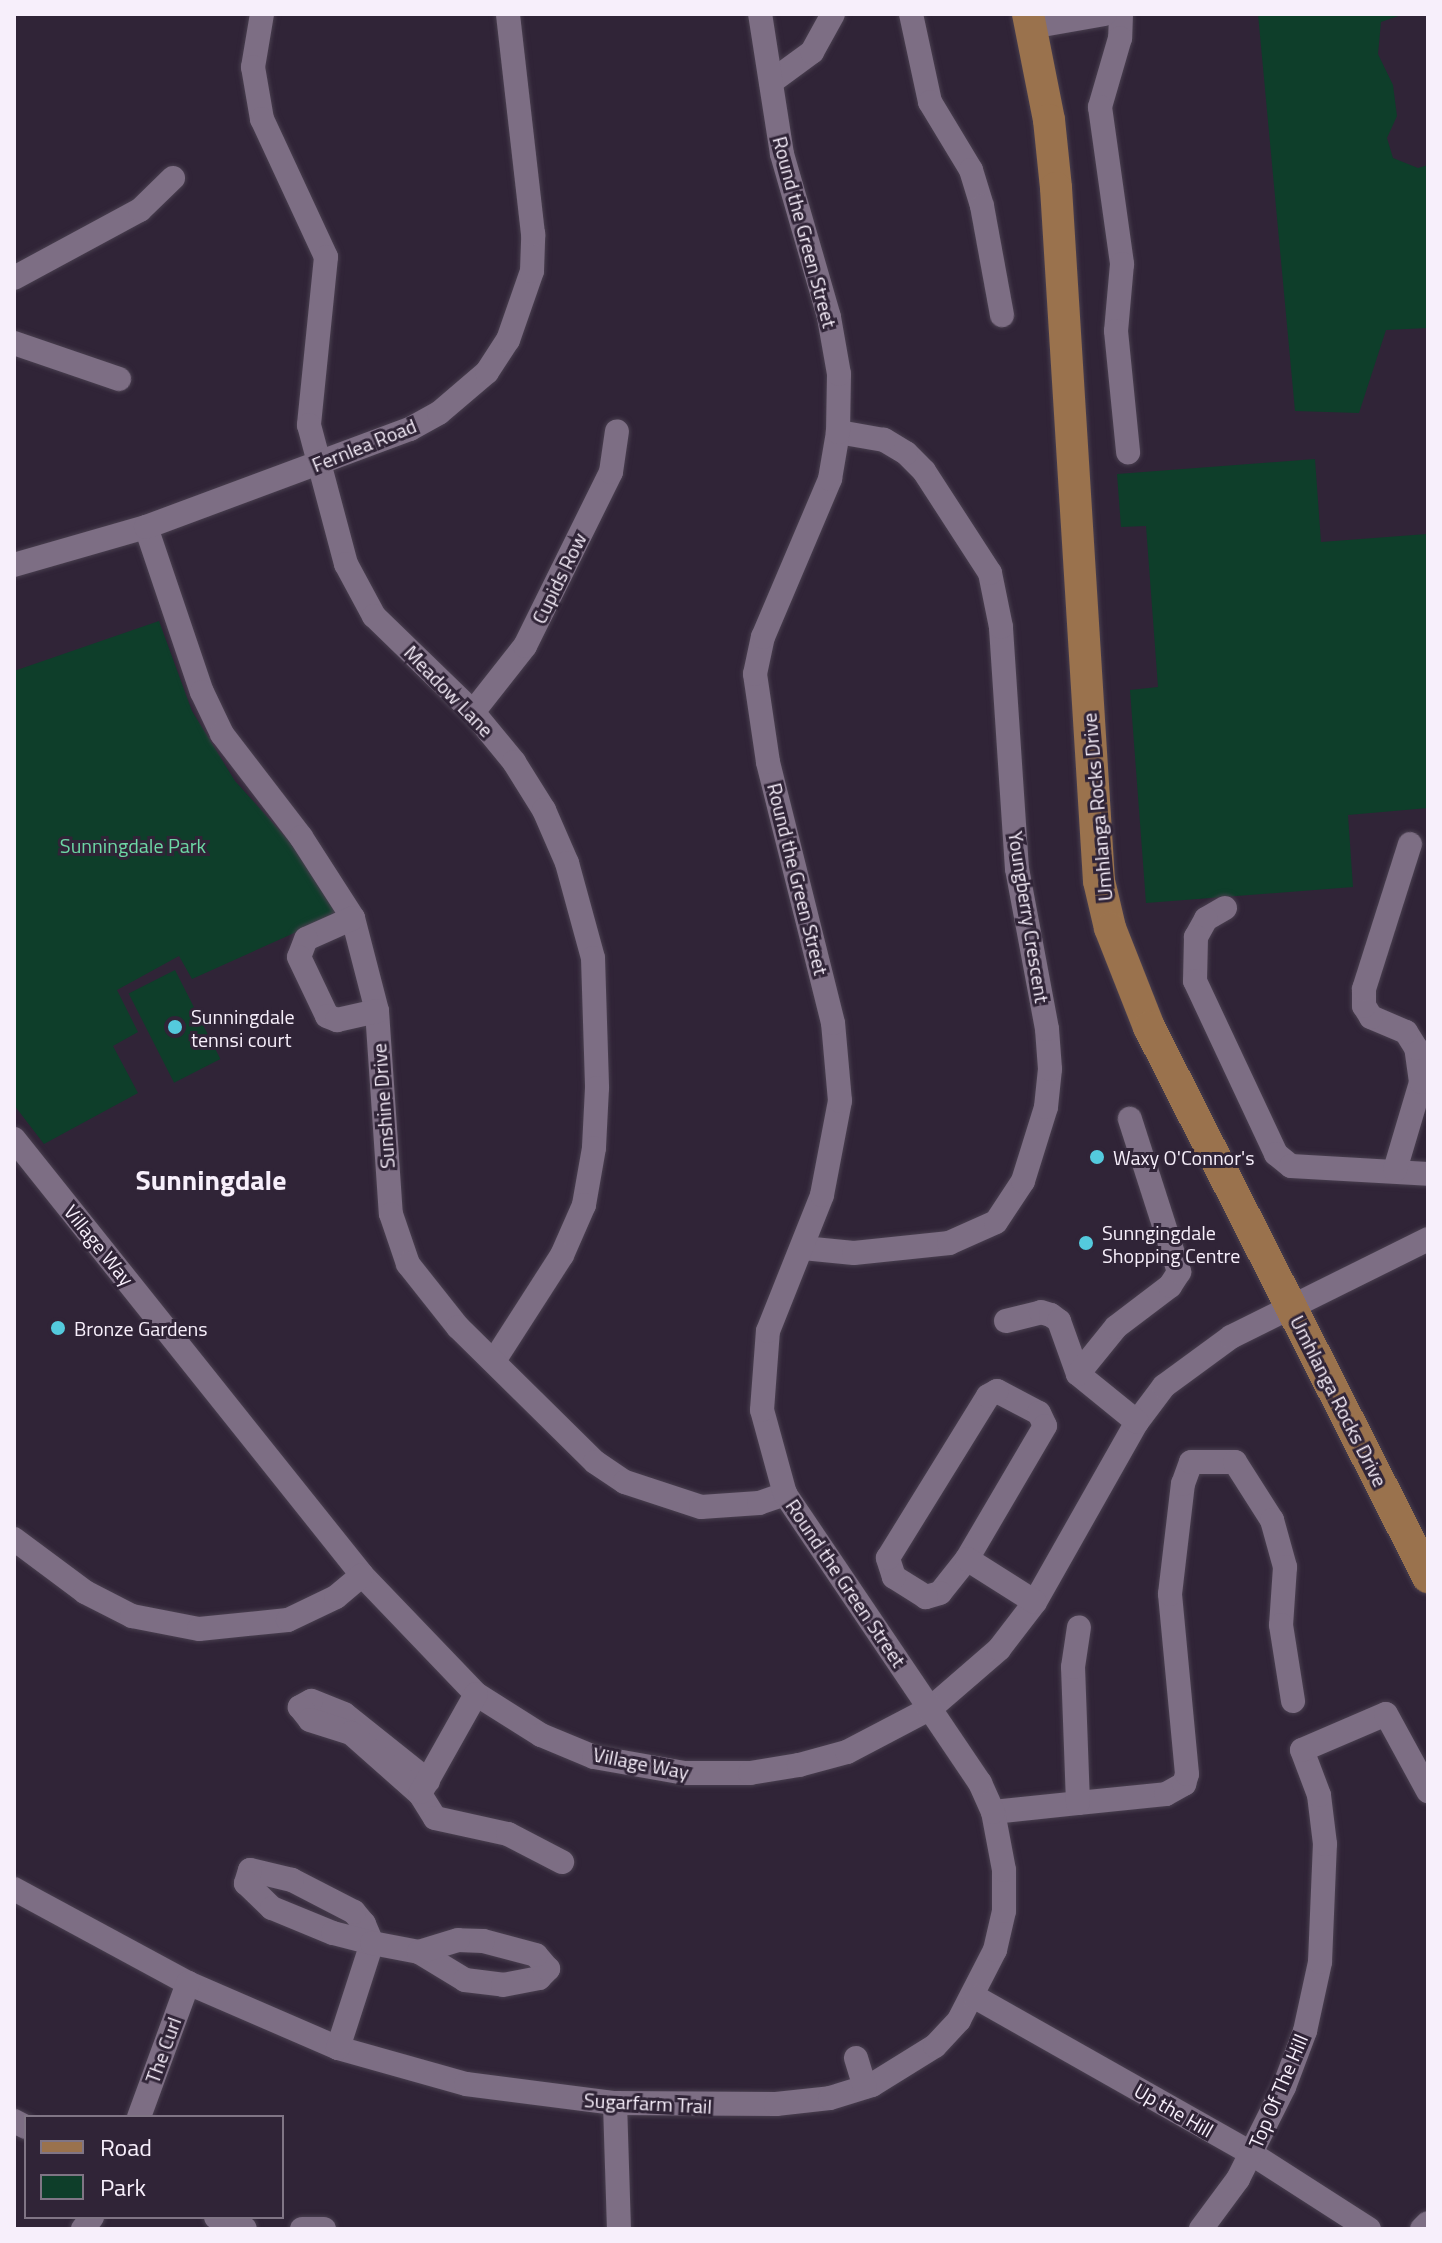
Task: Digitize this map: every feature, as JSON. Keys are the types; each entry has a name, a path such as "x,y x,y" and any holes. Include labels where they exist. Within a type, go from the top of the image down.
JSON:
{"main road":[{"name":"Umhlanga Rocks Drive","path":"1029,21 1056,188 1099,881 1128,980 1428,1577"}],"street":[{"name":"Meadow Lane","path":"262,14 253,67 262,119 326,257 308,402 317,464 358,592 374,616 473,712 529,786 567,863 593,958 598,1026 594,1148 584,1205 562,1255 494,1361"},
{"name":"Fernlea Road","path":"14,565 146,527 317,464 439,413 487,372 521,311 532,271 533,234 508,14"},
{"name":"Round the Green Street","path":"760,14 782,154 829,317 839,374 838,432 821,508 772,614 755,674 765,748 824,976 839,1063 833,1152 803,1248 778,1301 762,1363 766,1435 785,1494 931,1708"},
{"path":"771,82 812,52 833,14"},
{"path":"911,14 930,102 971,170 982,206 1002,315"},
{"path":"1029,21 1105,14"},
{"path":"1121,14 1120,38 1100,107 1122,264 1116,331 1128,452"},
{"path":"14,278 140,210 173,178"},
{"path":"14,343 119,379"},
{"name":"Cupids Row","path":"473,712 525,646 611,472 617,431"},
{"name":"Youngberry Crescent","path":"803,1248 854,1253 949,1243 996,1222 1023,1181 1046,1107 1050,1069 1017,869 1001,627 990,573 924,471 906,453 884,440 838,432"},
{"name":"Sunshine Drive","path":"146,527 202,692 222,734 301,837 353,918 377,1011 391,1214 398,1242 434,1299 595,1462 625,1482 701,1507 759,1503 785,1494"},
{"path":"1395,1170 1421,1082 1416,1048 1406,1032 1371,1017 1364,1006 1364,989 1410,844"},
{"path":"1225,908 1206,919 1196,937 1191,959 1195,981 1276,1154 1291,1166 1428,1174"},
{"path":"353,918 306,939 299,957 331,1019 377,1011"},
{"path":"1078,1374 1116,1327 1170,1286 1179,1272 1130,1119"},
{"name":"Village Way","path":"14,1139 362,1575 476,1694 541,1735 594,1757 700,1774 750,1773 847,1752 931,1708 999,1649 1035,1602 1137,1422 1164,1386 1196,1358 1290,1307 1428,1239"},
{"path":"1006,1321 1041,1312 1059,1321 1078,1374 1137,1422"},
{"path":"1004,1392 1039,1413 1045,1426 967,1559 934,1596 894,1577 887,1566 988,1396 1004,1392"},
{"path":"993,1812 1166,1794 1184,1784 1187,1774 1170,1594 1183,1484 1191,1462 1235,1462 1272,1520 1285,1567 1281,1625 1293,1701"},
{"path":"14,1539 85,1592 132,1616 199,1629 288,1620 318,1608 362,1575"},
{"path":"967,1559 1035,1602"},
{"path":"1078,1803 1073,1667 1079,1627"},
{"path":"424,1788 476,1694"},
{"path":"424,1788 351,1733 304,1718 300,1707 311,1701 344,1714 424,1788 435,1818 508,1834 562,1862"},
{"name":"Sugarfarm Trail","path":"14,1889 188,1983 338,2048 466,2084 615,2103 776,2104 830,2098 865,2087 935,2046 975,1997 995,1950 1004,1911 1001,1841 993,1812 931,1708"},
{"name":"Top Of The Hill","path":"1201,2229 1222,2206 1252,2154 1301,2041 1320,1962 1325,1844 1319,1795 1302,1750 1386,1714 1428,1791"},
{"path":"338,2048 372,1943 354,1912 334,1900 267,1871 250,1870 245,1876 255,1895 272,1908 372,1943 419,1952"},
{"name":"The Curl","path":"140,2115 188,1983"},
{"name":"Up the Hill","path":"975,1997 1252,2154 1369,2229"},
{"path":"856,2058 865,2087"},
{"path":"615,2103 619,2229"},
{"path":"221,2219 245,2229"},
{"path":"1422,2229 1428,2223"},
{"path":"302,2229 324,2229"}],"green space":[{"path":"1258,14 1404,14 1381,22 1378,54 1393,85 1397,116 1387,138 1393,158 1418,168 1428,165 1428,328 1386,330 1359,413 1295,411"},
{"path":"1315,459 1321,542 1427,534 1428,808 1348,815 1353,887 1146,903 1130,690 1158,687 1146,526 1121,527 1117,474"},
{"name":"Sunningdale Park","path":"159,621 192,711 235,781 289,841 341,912 192,979 179,956 117,990 138,1032 113,1046 138,1093 44,1144 14,1105 14,671"},
{"name":"Sunningdale tennsi court","path":"175,970 220,1059 174,1083 129,994"}],"place":[{"name":"Sunningdale tennsi court","path":"175,1027"},
{"name":"Waxy O'Connor's","path":"1097,1157"},
{"name":"Sunngingdale Shopping Centre","path":"1086,1243"},
{"name":"Bronze Gardens","path":"58,1328"}],"district":[{"name":"Sunningdale","path":"211,1180"}]}
